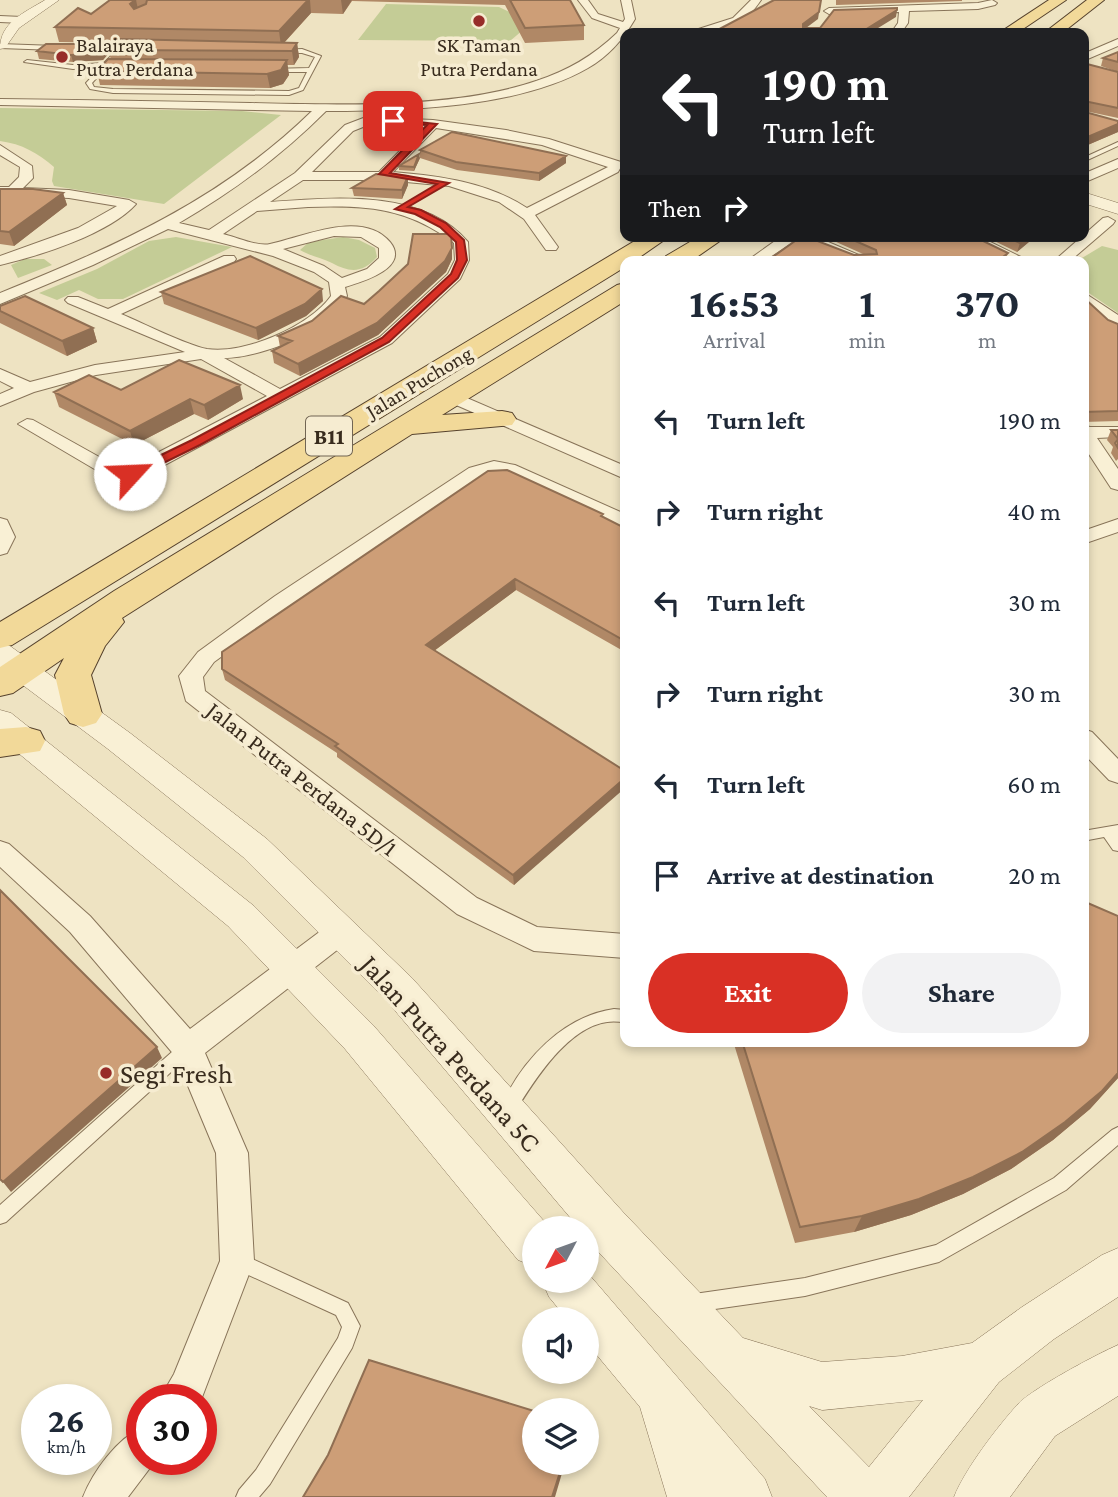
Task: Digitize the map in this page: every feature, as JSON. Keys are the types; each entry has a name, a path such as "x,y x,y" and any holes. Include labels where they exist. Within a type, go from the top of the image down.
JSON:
{"main road":[{"path":"1015,28 1059,0"},
{"path":"1059,28 1097,1"},
{"name":"Jalan Puchong","path":"631,256 651,242"},
{"path":"682,256 706,242"},
{"name":"Jalan Puchong","path":"7,669 126,599 453,397 500,349 620,264"},
{"name":"Jalan Puchong","path":"0,637 326,438 500,349 620,292"},
{"path":"404,427 506,421 500,349"},
{"path":"326,438 351,432 413,397 453,397"},
{"path":"83,714 73,675 90,641 126,599"}],"street":[{"path":"0,46 14,24 53,0"},
{"path":"583,0 595,16 625,26 630,19 626,0"},
{"path":"717,28 750,13 756,0"},
{"path":"822,22 829,5 904,9 978,6 991,1"},
{"path":"900,28 904,9"},
{"path":"0,19 22,20"},
{"path":"0,102 322,108 408,104 503,94 586,65 606,55 620,36"},
{"path":"1089,55 1118,42"},
{"path":"1089,57 1108,60"},
{"path":"0,298 4,271 169,225 264,164 322,108"},
{"path":"210,236 300,176 357,122 433,124 545,142 616,165 526,214"},
{"path":"384,174 433,124"},
{"path":"0,149 15,156 26,166 26,178 7,191"},
{"path":"1089,177 1118,163"},
{"path":"300,176 384,174 464,187 503,199 526,214 551,247"},
{"path":"1089,179 1108,183"},
{"path":"358,232 445,183"},
{"path":"267,250 310,236 384,230 464,187"},
{"path":"0,298 60,257 81,233 129,204 69,194 7,191"},
{"path":"1089,201 1113,215 1089,236"},
{"path":"253,208 331,203 373,204 400,209 429,206"},
{"path":"27,424 115,473 130,474 282,397 386,340 455,276 462,260 461,242 443,225 429,206"},
{"path":"0,401 28,388 95,370 204,354 243,353 307,327 328,312 339,296 336,280 317,266 169,225"},
{"path":"337,284 382,266 387,256 384,230"},
{"path":"762,256 783,242"},
{"path":"816,242 853,256"},
{"path":"979,242 1011,256"},
{"path":"1067,256 1082,242"},
{"path":"108,314 229,259"},
{"path":"73,300 204,354 282,397"},
{"path":"1089,302 1118,323"},
{"path":"0,374 28,388"},
{"path":"453,397 620,471"},
{"path":"1089,432 1118,432"},
{"path":"1089,440 1118,484"},
{"name":"Jalan Putra Perdana 5D/1","path":"620,520 508,469 494,467 476,472 272,609 206,657 191,676 194,695 467,906 534,939 620,946"},
{"path":"0,524 5,537 0,549"},
{"path":"1089,536 1118,525"},
{"name":"Jalan Putra Perdana 5C","path":"7,669 83,714 255,848 399,989 607,1228 862,1497"},
{"path":"9,735 241,916 359,1037 522,1230"},
{"path":"1089,744 1118,774"},
{"path":"0,851 80,924 188,1048 232,1153 237,1261 189,1384"},
{"path":"188,1048 340,932"},
{"path":"877,1497 982,1365 1038,1323 1118,1270"},
{"path":"575,1293 747,1497"},
{"path":"729,1357 822,1385 902,1380 982,1365"},
{"path":"979,1497 1038,1419 1118,1369"},
{"path":"658,1391 692,1497"},
{"path":"103,1497 126,1468"}],"lane":[{"path":"0,46 65,48"},
{"path":"133,49 116,49 89,83 92,88 113,91 249,94 274,94 301,89 318,56 312,53 276,51"},
{"path":"27,62 116,69"},
{"path":"268,70 310,70"},
{"path":"103,104 113,91"},
{"path":"238,106 249,94"},
{"path":"1089,157 1118,144"},
{"path":"1089,835 1112,831 1118,846"},
{"path":"506,1112 527,1076 553,1045 585,1023 620,1015"},
{"path":"0,1216 188,1048"},
{"path":"679,1305 805,1287 939,1252 1060,1184 1118,1135"},
{"path":"237,1261 342,1309 351,1326 346,1342 263,1477 246,1497"}],"green space":[{"path":"386,4 499,7 514,14 523,30 510,41 358,40"},
{"path":"0,108 242,111 281,115 164,204 54,186 54,167 48,162 23,147 0,141"},
{"path":"176,237 232,247 123,299 98,299 79,290 57,300 39,293 97,269 149,241"},
{"path":"343,237 359,240 375,248 377,257 361,269 350,270 300,250 309,242"},
{"path":"1102,246 1118,250 1118,313 1089,293 1089,256 1085,256"},
{"path":"25,259 44,259 52,265 18,278 11,265"}],"building":[{"path":"110,0 135,0 130,4 134,9 146,4 147,0 308,0 279,31 55,27 78,8 91,14"},
{"path":"510,0 570,0 584,25 525,28"},
{"path":"774,0 821,0 819,12 803,24 803,28 721,28"},
{"path":"834,10 897,10 868,28 820,28"},
{"path":"120,39 297,43 292,51 109,50"},
{"path":"46,44 109,44 101,53 71,55 37,51"},
{"path":"1118,52 1118,62 1103,58"},
{"path":"108,59 287,60 281,70 267,74 97,71"},
{"path":"1089,65 1118,72 1118,108 1089,102"},
{"path":"1089,113 1118,121 1118,124 1089,136"},
{"path":"452,132 566,156 539,173 456,162 420,150"},
{"path":"419,154 414,167 399,166"},
{"path":"376,174 408,176 402,190 352,188"},
{"path":"0,189 63,193 9,232 0,231"},
{"path":"413,234 451,234 452,248 445,261 377,323 298,364 272,351 292,341 278,336 312,321 341,296 364,304 408,264"},
{"path":"794,242 820,242 854,255 877,254 876,250 858,242 985,242 1008,253 1004,256 774,256"},
{"path":"250,256 322,289 305,304 256,328 161,292"},
{"path":"25,296 93,328 62,341 0,311 0,306"},
{"path":"1089,303 1108,320 1118,324 1118,411 1089,412"},
{"path":"179,360 240,385 204,405 190,399 130,431 54,392 89,375 121,390"},
{"path":"1111,430 1118,430 1118,439"},
{"path":"507,470 603,514 601,516 620,526 620,638 515,579 426,645 620,768 620,782 513,875 335,746 338,744 222,669 222,652 488,471"},
{"path":"0,890 157,1047 3,1182 0,1179"},
{"path":"1089,904 1118,916 1118,1073 1102,1091 1065,1122 1022,1152 973,1177 919,1199 862,1216 800,1227 744,1047 1089,1047"},
{"path":"369,1360 522,1407 522,1475 559,1475 552,1497 303,1497 328,1455"}],"place":[{"name":"SK Taman Putra Perdana","path":"479,21"},
{"name":"Balairaya Putra Perdana","path":"62,57"},
{"name":"Segi Fresh","path":"106,1073"}],"route":[{"path":"130,474 196,443 386,340 455,276 462,260 461,242 443,225 418,212 400,209 445,183 384,174 433,124 393,121"}]}
